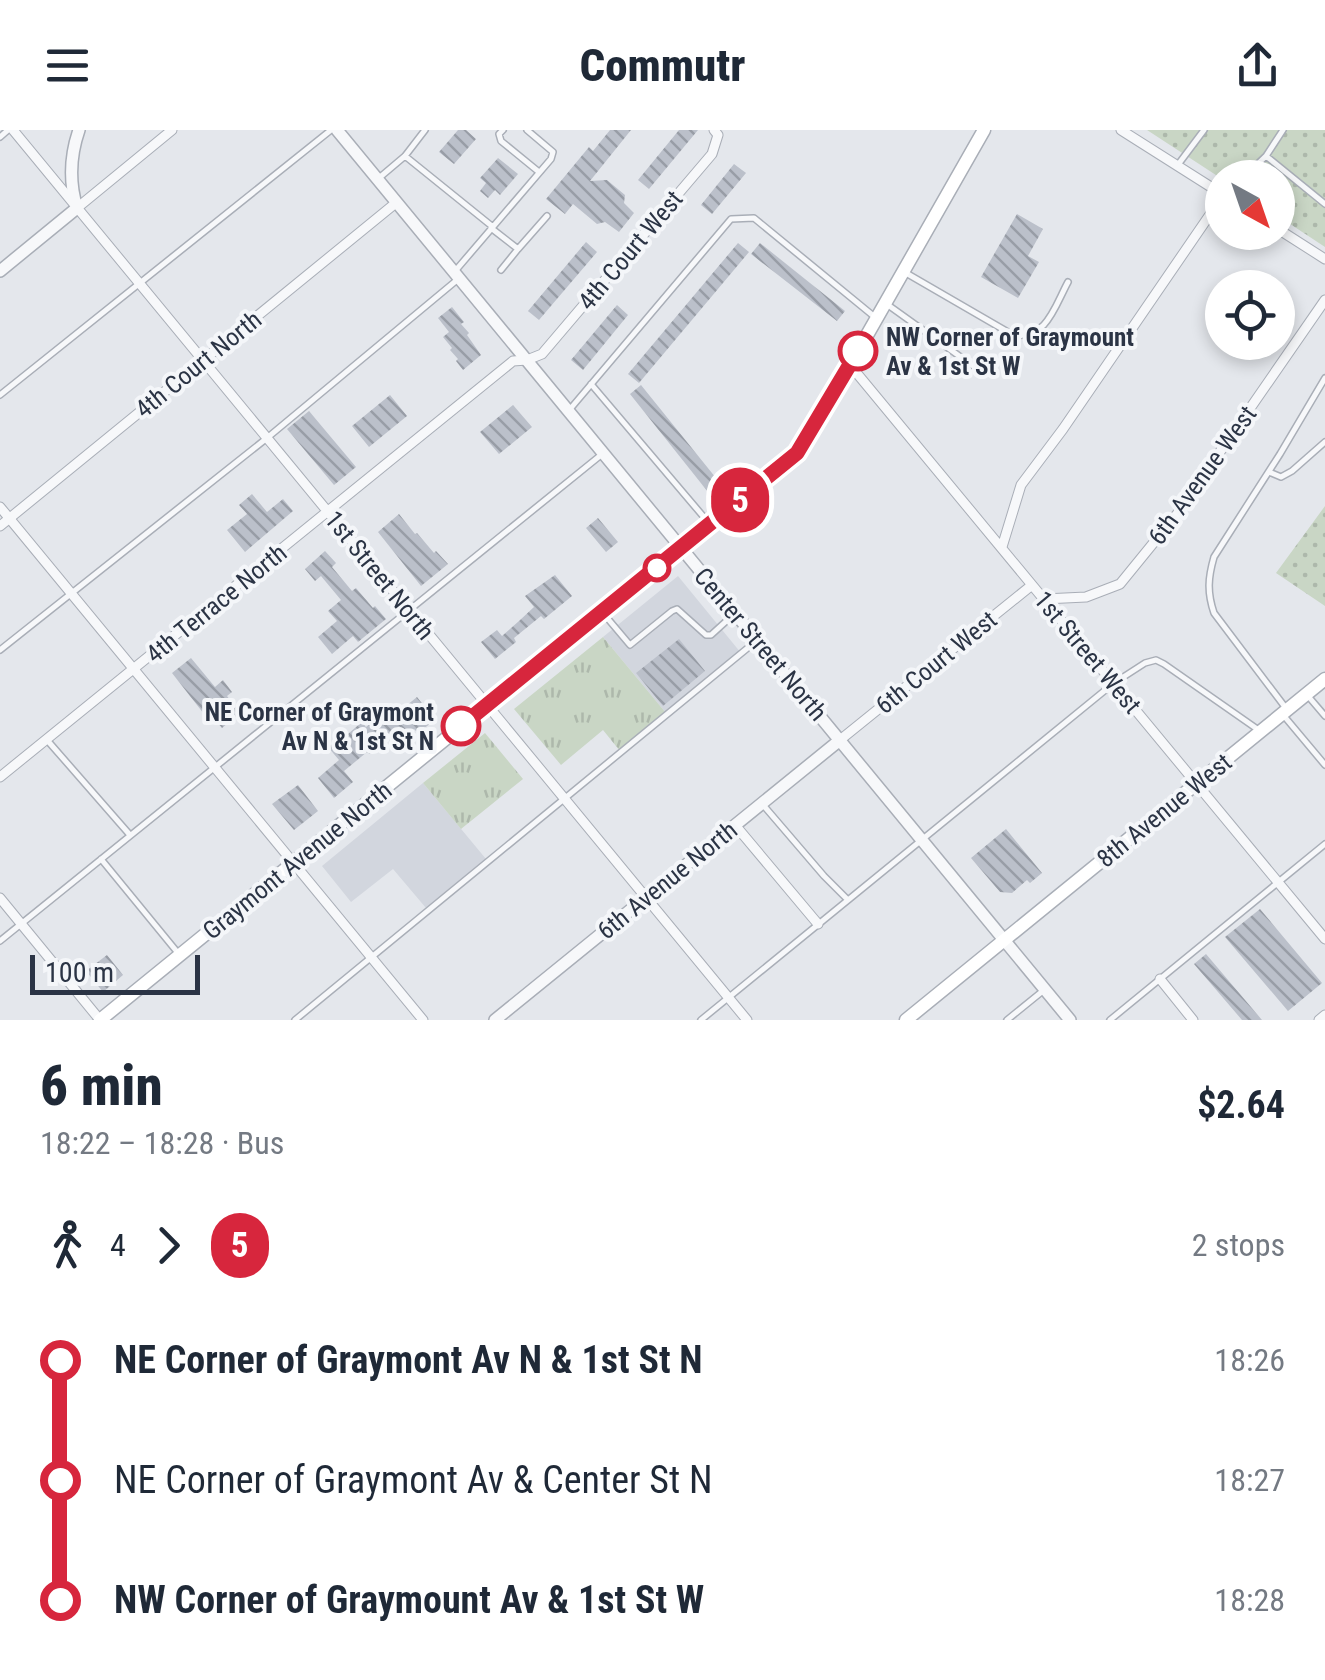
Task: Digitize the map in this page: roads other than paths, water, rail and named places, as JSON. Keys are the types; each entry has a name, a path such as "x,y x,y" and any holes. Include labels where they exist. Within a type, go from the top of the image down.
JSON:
{"main road":[{"name":"Graymont Avenue North","path":"100,1020 797,453 984,130"},
{"name":"8th Avenue West","path":"906,1020 1325,679"}],"street":[{"name":"1st Street North","path":"10,130 746,1020"},
{"path":"77,208 71,169 79,130"},
{"path":"0,271 172,130"},
{"name":"Center Street North","path":"334,130 1070,1020"},
{"name":"4th Court West","path":"528,360 542,354 712,154 718,135 714,130"},
{"path":"1121,130 1205,185"},
{"name":"4th Court North","path":"0,526 397,202"},
{"path":"1002,547 1021,485 1205,221"},
{"path":"1295,240 1325,259"},
{"name":"6th Avenue West","path":"1044,599 1086,597 1120,584 1177,514 1325,300"},
{"name":"4th Terrace North","path":"0,777 513,362 528,360"},
{"name":"1st Street West","path":"850,365 1325,938"},
{"path":"0,507 424,1020"},
{"name":"6th Court West","path":"840,740 1032,585"},
{"name":"6th Avenue North","path":"495,1020 840,740"},
{"path":"735,825 818,924"},
{"path":"0,898 100,1020"},
{"path":"1160,979 1193,1020"},
{"path":"1319,1020 1325,1015"}],"lane":[{"path":"0,136 10,130"},
{"path":"0,395 334,130"},
{"path":"378,180 405,156 425,130"},
{"path":"503,130 499,134 501,141 539,172"},
{"path":"0,650 267,438 457,275 551,158 553,152 527,130"},
{"path":"1177,166 1203,130"},
{"path":"1262,160 1283,130"},
{"path":"405,156 518,249"},
{"path":"1266,156 1325,204"},
{"path":"500,270 547,216"},
{"path":"569,410 731,219 754,218 877,318"},
{"path":"904,272 1013,335 1027,336 1045,326 1068,282"},
{"path":"886,303 983,373"},
{"path":"1325,378 1214,557 1208,576 1208,596 1214,613 1325,765"},
{"path":"591,384 710,524"},
{"path":"1269,472 1281,477 1325,442"},
{"path":"0,941 603,453"},
{"path":"602,612 630,644 672,610 677,609 711,635 735,613"},
{"path":"296,1020 758,640"},
{"path":"701,1020 1114,683 1146,664 1156,660 1261,732"},
{"path":"1307,694 1325,716"},
{"path":"46,740 131,835"},
{"path":"762,804 848,900"},
{"path":"1110,1020 1325,844"},
{"path":"101,859 180,955"},
{"path":"1007,1020 1044,990"}],"place":[{"name":"NW Corner of Graymount Av & 1st St W","path":"858,351"},
{"name":"NE Corner of Graymont Av N & 1st St N","path":"461,726"}]}
